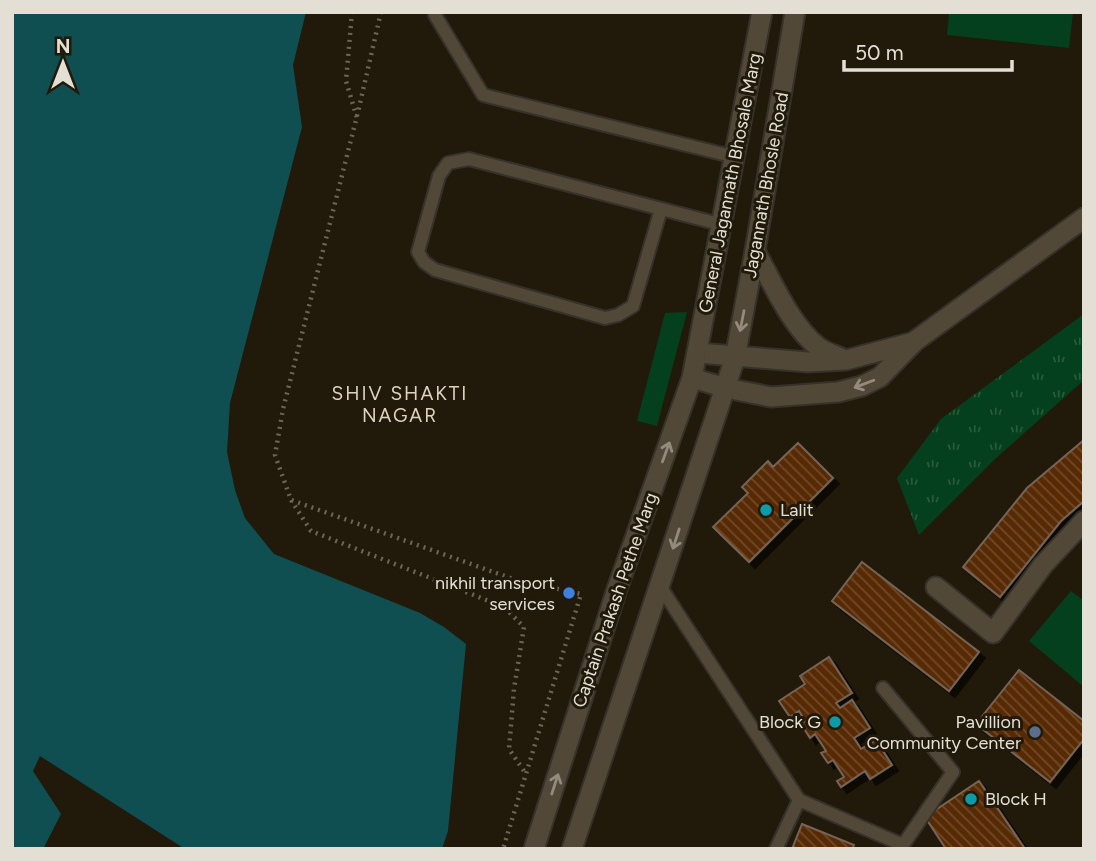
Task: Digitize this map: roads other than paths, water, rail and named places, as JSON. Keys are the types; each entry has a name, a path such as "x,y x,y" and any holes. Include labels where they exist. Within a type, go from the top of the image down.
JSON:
{"main road":[{"name":"General Jagannath Bhosale Marg","path":"698,353 762,12"},
{"name":"Jagannath Bhosle Road","path":"734,358 755,251 795,12"},
{"path":"692,378 771,397 862,386 880,377 915,341 1084,218"},
{"path":"755,251 781,300 802,329 818,347 846,360"},
{"path":"698,353 734,358 846,360 915,341"},
{"name":"Captain Prakash Pethe Marg","path":"534,849 616,592 692,378 698,353"},
{"path":"572,849 734,358"},
{"path":"817,361 821,393"},
{"path":"936,587 993,633 1043,565 1084,521"}],"lane":[{"path":"436,12 435,15 483,96 735,157"},
{"path":"661,209 633,306 618,315 605,318 435,270 424,262 418,252 439,176 448,163 469,159 723,225"},
{"path":"660,586 799,800 902,847 953,772 883,688"},
{"path":"776,849 799,800"}],"water":[{"path":"12,12 306,12 293,65 302,127 230,403 227,452 235,490 245,518 274,554 420,613 466,644 448,831 442,849 185,849 40,756 33,771 61,814 43,849 12,849"}],"place":[{"name":"Lalit","path":"766,510"},
{"name":"nikhil transport services","path":"569,593"},
{"name":"Block G","path":"835,722"},
{"name":"Pavillion Community Center","path":"1035,732"},
{"name":"Block H","path":"971,799"}],"district":[{"name":"SHIV SHAKTI NAGAR","path":"400,404"}]}
